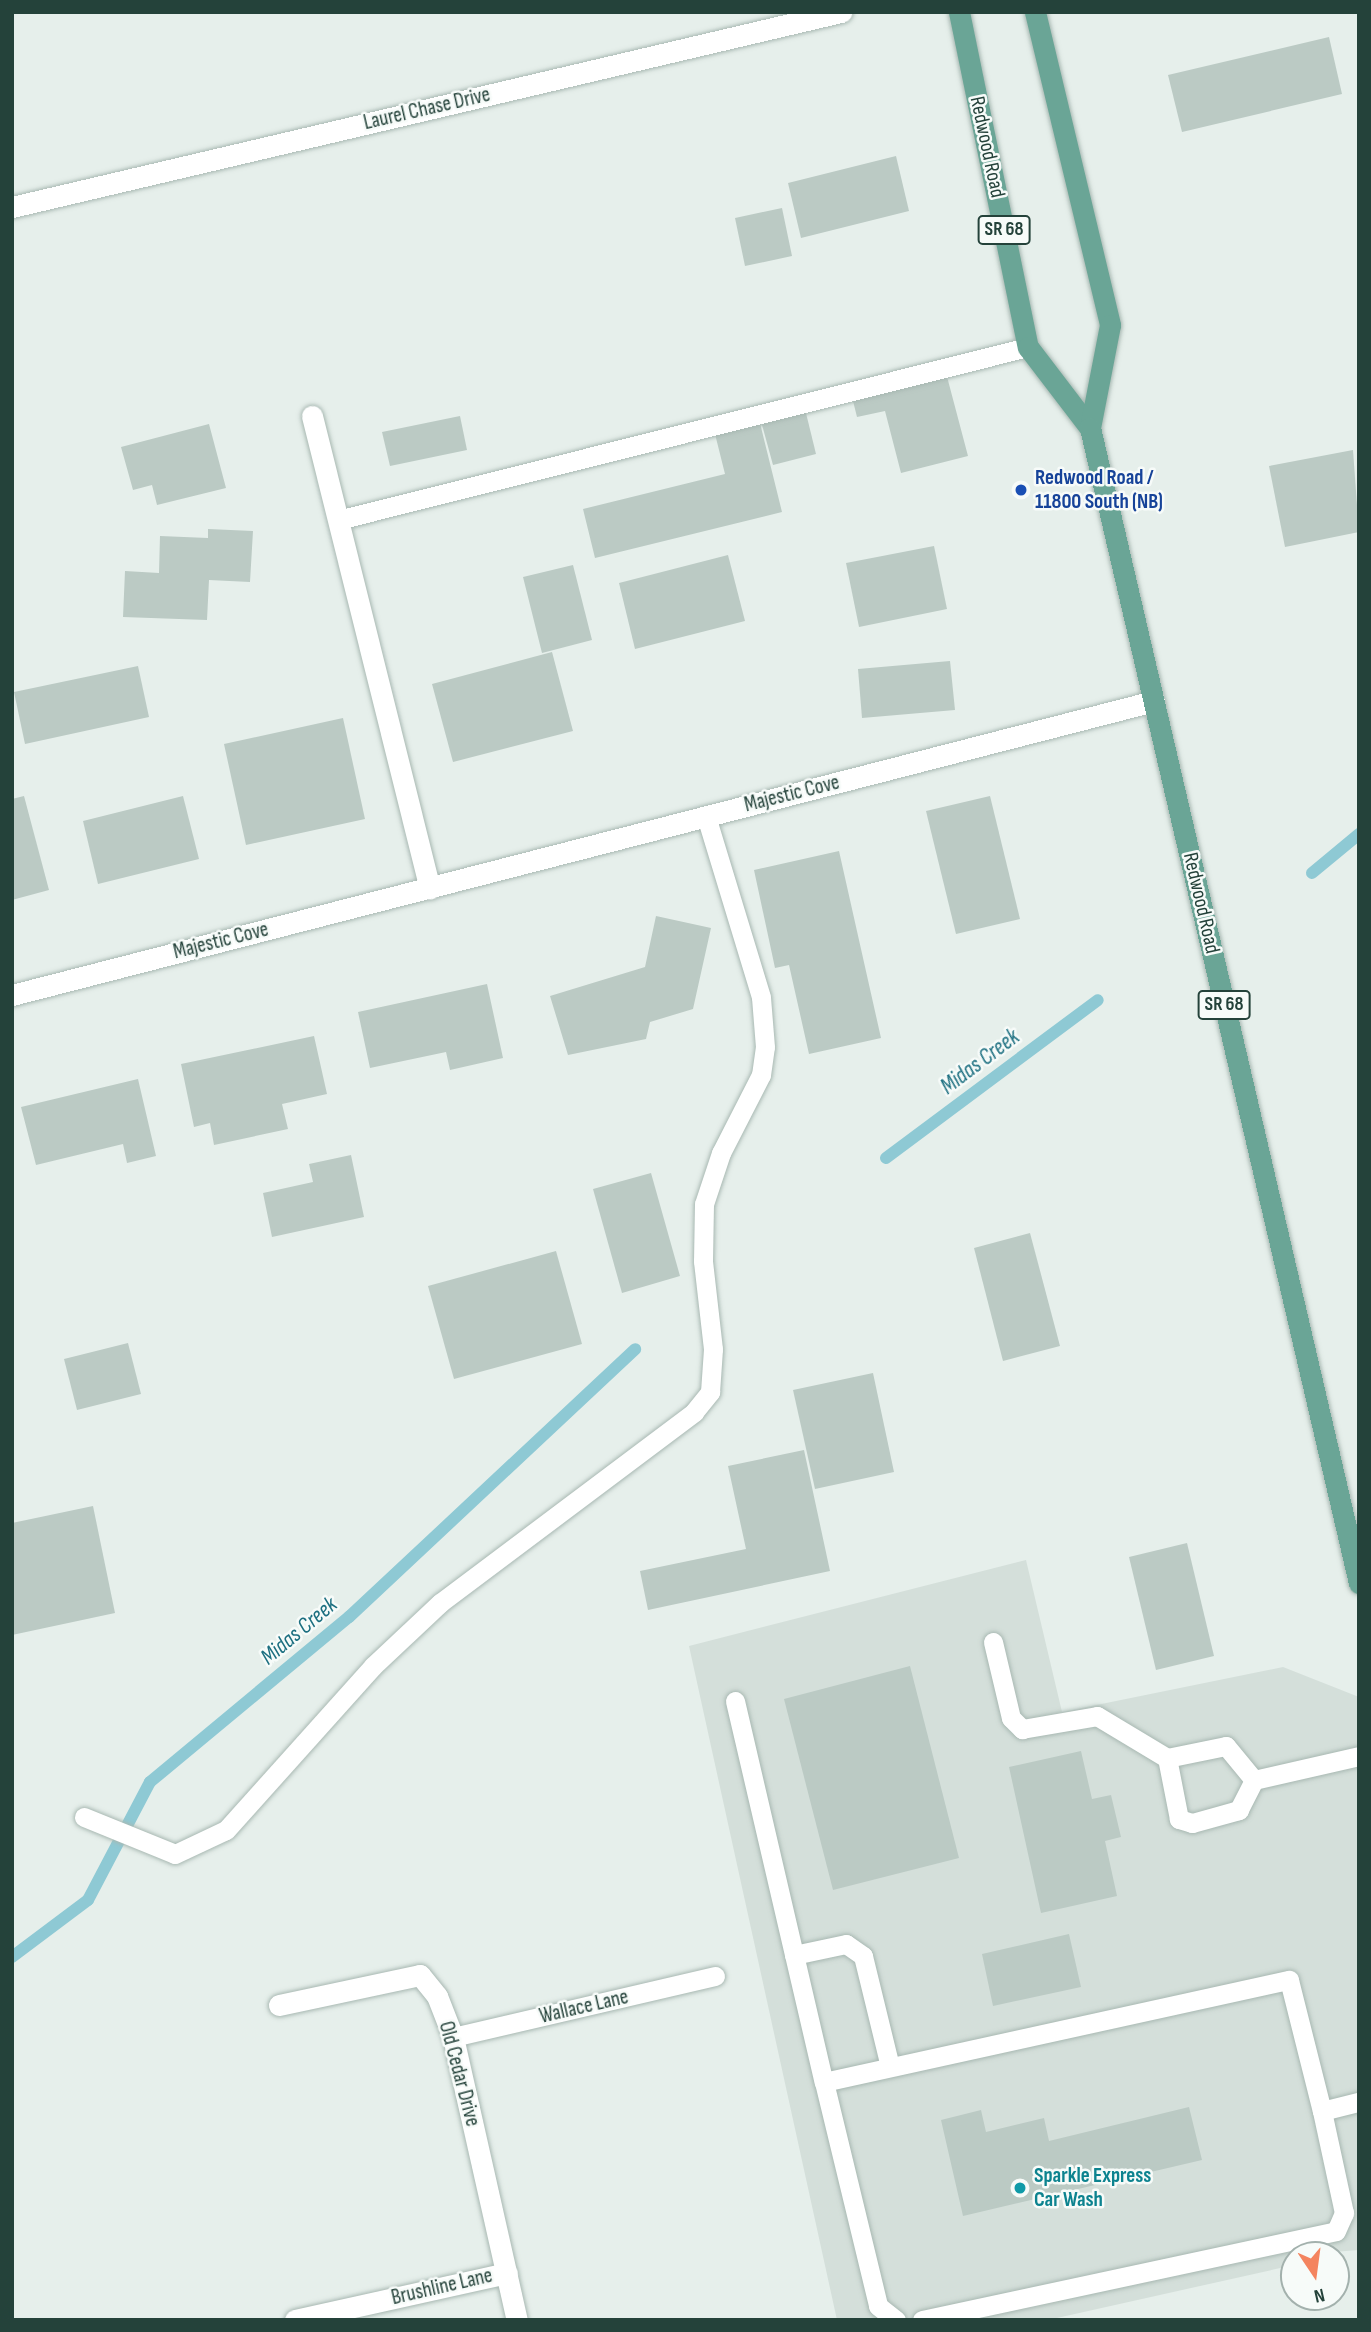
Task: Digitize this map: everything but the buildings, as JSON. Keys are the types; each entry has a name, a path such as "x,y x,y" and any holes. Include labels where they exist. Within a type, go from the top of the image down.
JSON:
{"main road":[{"name":"Redwood Road","path":"959,12 1028,347 1090,428"},
{"name":"Redwood Road","path":"1035,12 1110,325 1090,428 1359,1583"}],"street":[{"name":"Laurel Chase Drive","path":"12,207 841,12"},
{"path":"312,416 430,888"},
{"name":"Majestic Cove","path":"12,995 1154,702"},
{"name":"Old Cedar Drive","path":"279,2005 420,1975 437,1996 453,2037 517,2320"},
{"name":"Brushline Lane","path":"295,2320 507,2273"}],"lane":[{"path":"338,520 1028,347"},
{"path":"85,1817 175,1854 226,1830 373,1666 440,1603 694,1412 710,1392 713,1349 703,1261 704,1204 721,1153 761,1075 765,1047 761,996 706,817"},
{"path":"993,1642 1011,1718 1022,1729 1097,1716 1167,1758 1226,1746 1254,1780"},
{"path":"735,1701 878,2306 896,2320"},
{"path":"1254,1780 1359,1756"},
{"path":"1167,1758 1179,1819 1192,1823 1239,1810 1254,1780"},
{"path":"794,1955 846,1944 863,1956 890,2067"},
{"name":"Wallace Lane","path":"453,2037 715,1976"},
{"path":"824,2082 1289,1980 1344,2213 1336,2231 922,2320"},
{"path":"1322,2111 1359,2102"}],"shaded area":[{"path":"1026,1560 1062,1712 1283,1667 1359,1697 1359,2250 1350,2251 1350,2241 1280,2241 1280,2268 1048,2320 837,2320 689,1646"}],"waterway":[{"name":"Midas Creek","path":"1312,873 1359,834"},
{"name":"Midas Creek","path":"886,1158 1098,1000"},
{"name":"Midas Creek","path":"12,1957 88,1900 150,1782 349,1617 635,1349"}],"place":[{"name":"Redwood Road / 11800 South (NB)","path":"1021,490"},
{"name":"Sparkle Express Car Wash","path":"1020,2188"}]}
